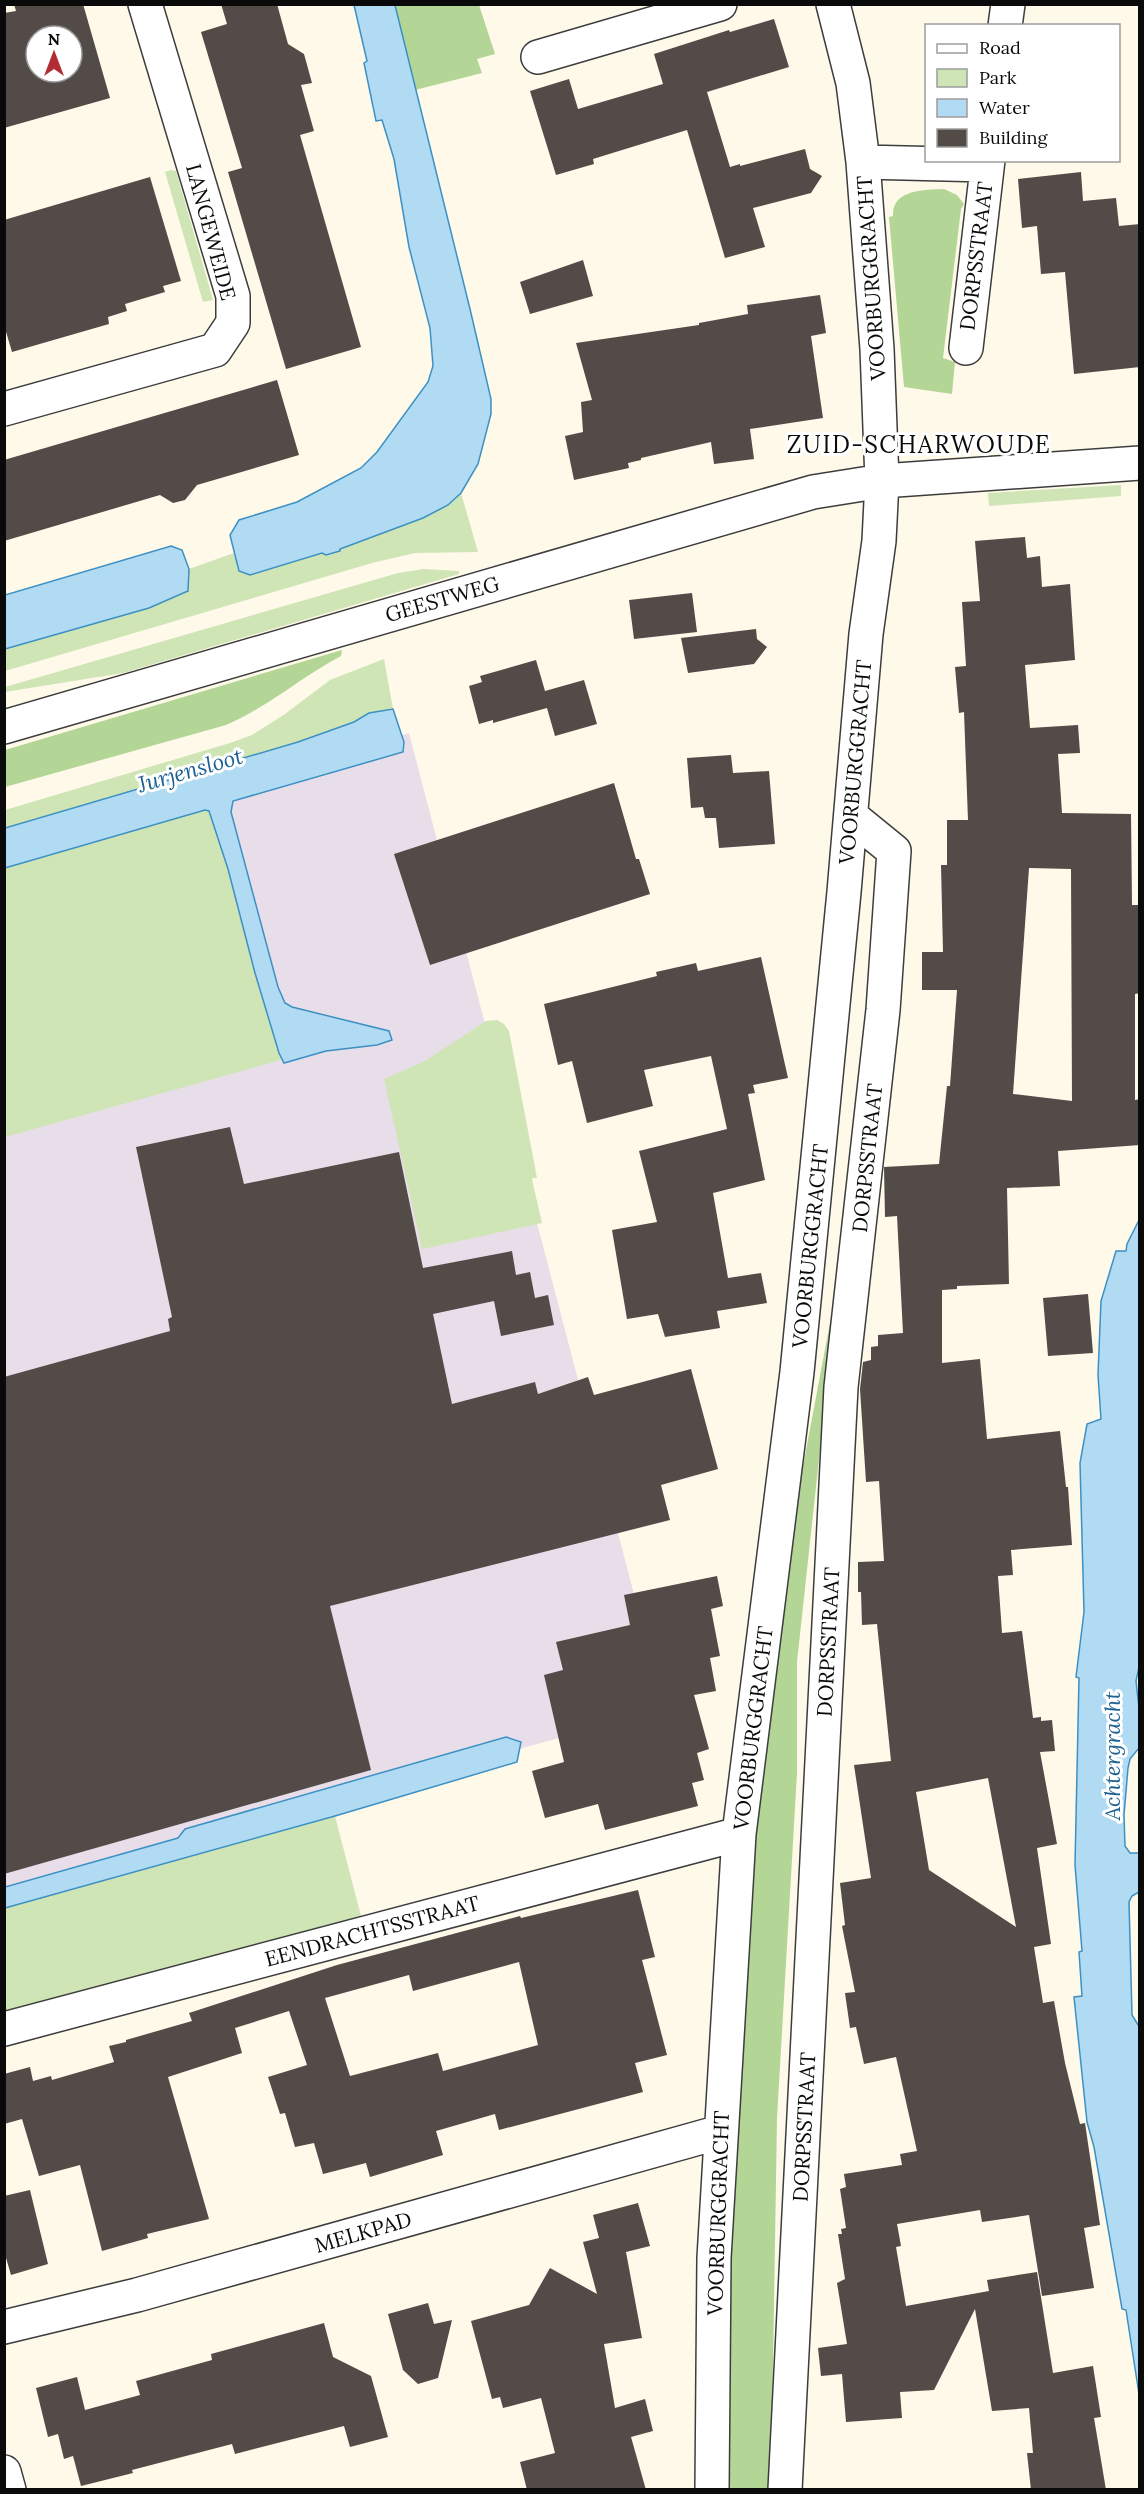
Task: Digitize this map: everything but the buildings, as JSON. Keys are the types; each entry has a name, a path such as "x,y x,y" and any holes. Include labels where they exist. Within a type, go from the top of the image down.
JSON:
{"street":[{"name":"LANGEWEIDE","path":"4,409 215,350 232,323 232,296 145,4"},
{"path":"538,57 720,4"},
{"name":"VOORBURGGRACHT","path":"712,2490 714,2258 739,1834 797,1372 851,816 866,634 879,541 882,481 877,349 863,162 853,82 833,4"},
{"path":"1005,24 1008,4"},
{"name":"DORPSSTRAAT","path":"863,162 987,163 966,348"},
{"name":"GEESTWEG","path":"4,727 770,503 843,486 882,481 1140,463"},
{"name":"DORPSSTRAAT","path":"785,2490 841,1388 883,1010 894,851 851,816"},
{"name":"EENDRACHTSSTRAAT","path":"4,2029 739,1834"},
{"name":"MELKPAD","path":"4,2327 137,2295 720,2133"},
{"path":"4,2472 9,2490"}],"shaded area":[{"path":"409,733 664,1709 159,1848 5,1894 5,852"}],"green space":[{"path":"395,5 479,5 495,54 477,59 482,73 415,90"},
{"path":"176,171 213,300 203,302 165,172"},
{"path":"944,189 957,195 964,204 961,209 943,358 955,362 952,394 904,387 889,217 893,216 894,207 904,196 919,191"},
{"path":"1121,485 1121,496 989,506 988,493"},
{"path":"461,493 478,552 415,553 372,563 5,671 5,646 188,591 189,569 234,553 239,571 250,575 322,553 326,555 448,505"},
{"path":"424,569 459,571 459,574 123,673 5,692 5,687 398,573"},
{"path":"342,650 341,656 256,710 226,725 5,787 5,750"},
{"path":"384,659 393,709 369,713 354,722 298,742 5,828 5,810 252,735 285,714 330,680"},
{"path":"211,808 281,1060 5,1137 5,868"},
{"path":"497,1020 509,1031 537,1178 532,1178 542,1223 422,1249 384,1079 425,1061 486,1021"},
{"path":"839,1275 797,1662 797,1773 777,2118 771,2489 726,2490 732,2203 746,1938 778,1599"},
{"path":"335,1816 361,1916 5,2016 5,1908"}],"water":[{"path":"354,5 395,5 470,309 491,399 491,414 478,464 461,493 448,505 423,518 340,549 340,551 326,555 322,553 250,575 239,571 230,535 239,520 297,502 361,468 377,452 428,382 433,366 430,328 409,247 394,159 382,120 376,121 364,63 367,61"},
{"path":"171,546 182,550 189,569 188,591 149,608 5,649 5,595"},
{"path":"393,709 404,742 403,752 233,801 231,812 278,987 285,1003 292,1007 389,1031 392,1040 377,1045 326,1051 284,1063 255,973 228,869 209,811 205,810 5,868 5,828 298,742 354,722 369,713"},
{"name":"Achtergracht","path":"1139,1220 1140,1662 1136,1681 1139,1748 1130,1759 1124,1815 1125,1846 1130,1853 1140,1853 1139,1892 1132,1896 1129,1902 1132,2015 1140,2028 1139,2394 1126,2310 1122,2309 1094,2147 1087,2122 1074,1997 1082,1996 1079,1952 1082,1951 1075,1865 1079,1678 1076,1677 1084,1612 1080,1463 1087,1424 1101,1419 1098,1375 1101,1301 1116,1251 1126,1251"},
{"path":"506,1737 521,1742 517,1762 335,1816 5,1908 5,1887 178,1838 185,1829"}],"district":[{"name":"ZUID-SCHARWOUDE","path":"919,444"}],"water label":[{"name":"Jurjensloot","path":"190,770"}]}
